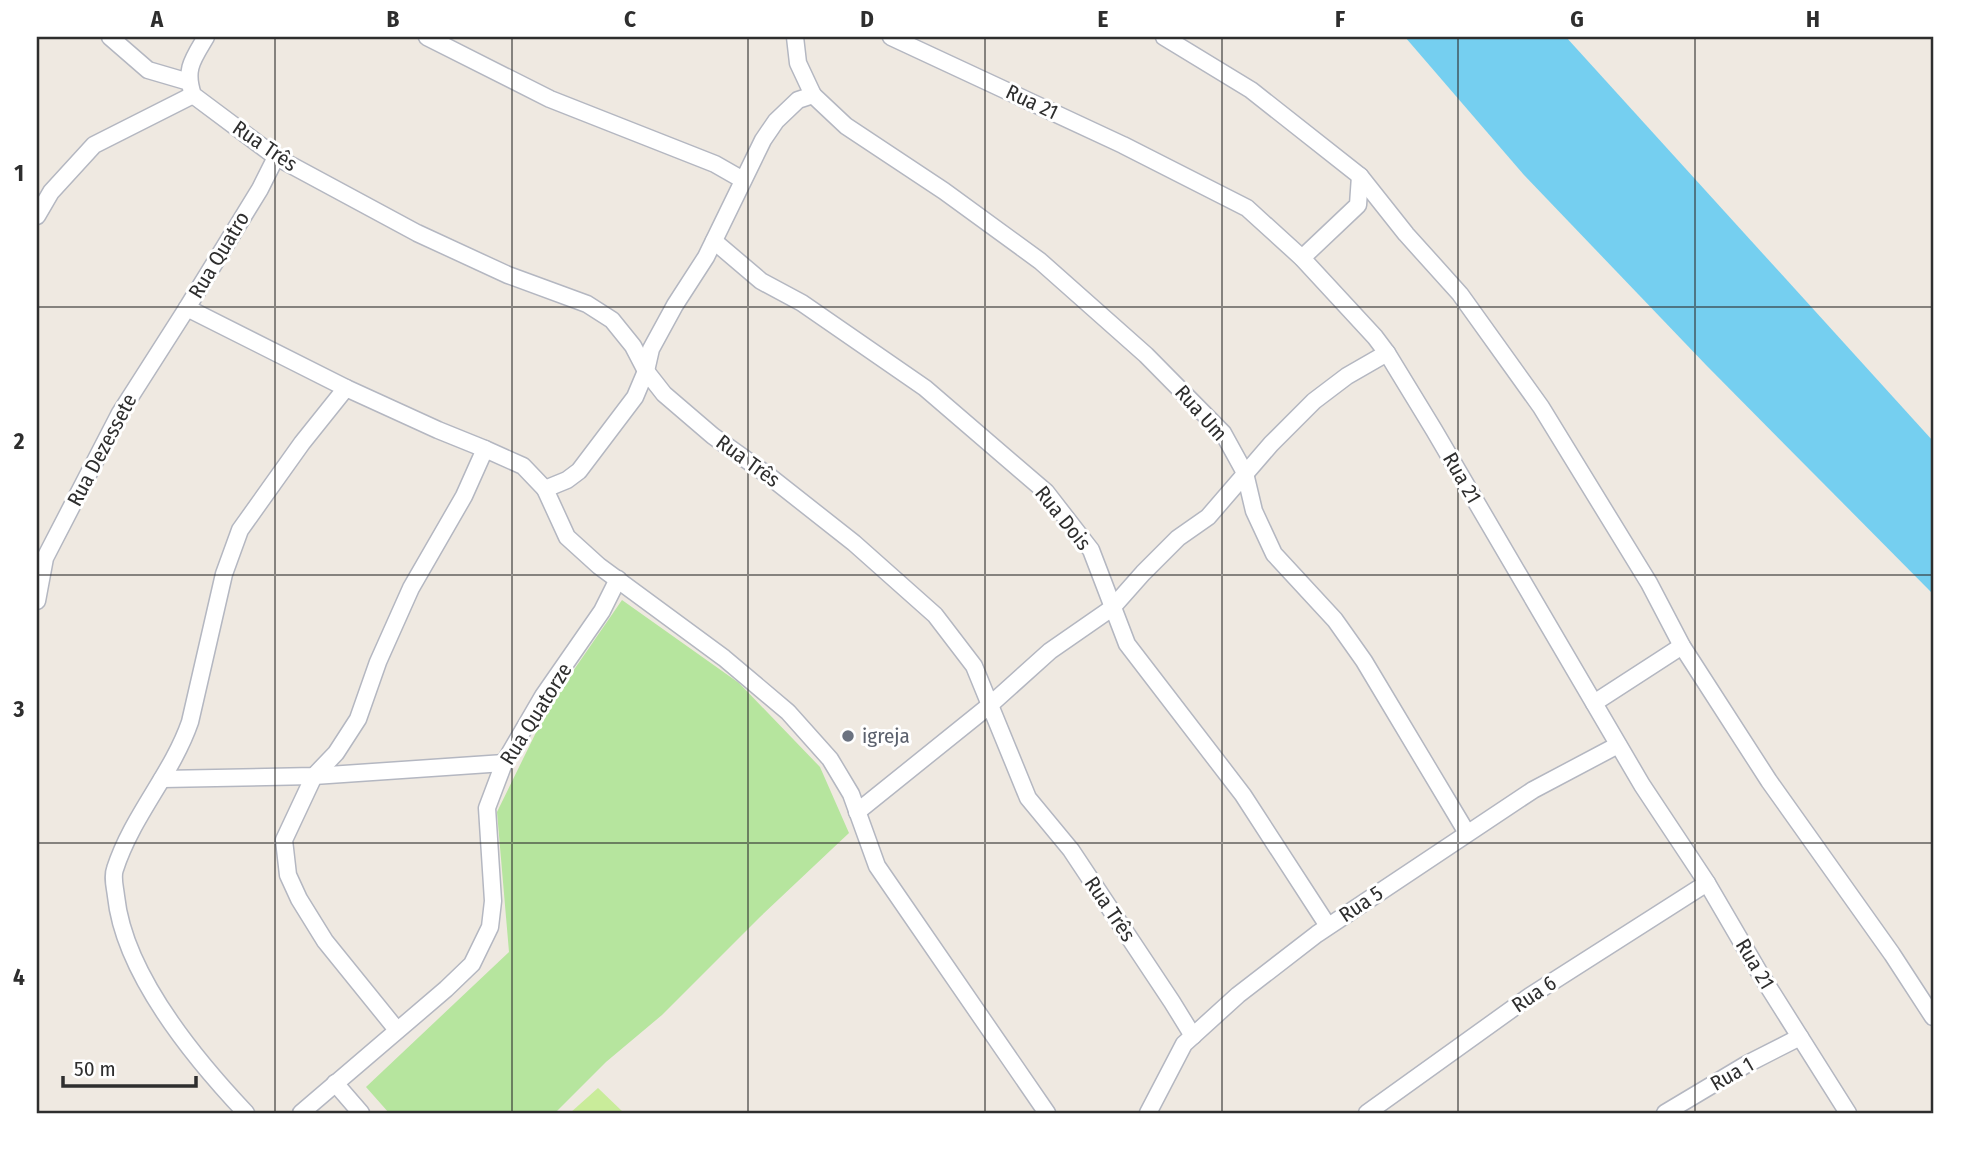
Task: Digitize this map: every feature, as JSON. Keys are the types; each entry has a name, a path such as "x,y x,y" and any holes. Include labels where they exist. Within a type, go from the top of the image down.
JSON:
{"street":[{"path":"110,37 148,70 191,88"},
{"path":"191,88 190,63 206,37"},
{"path":"427,37 550,99 715,164 743,180"},
{"path":"795,37 798,63 813,95 798,100 776,121 763,140 706,257 675,304 651,349 646,371 635,397 579,471 567,480 545,489 567,537 599,566 724,658 788,712 830,759 851,794 877,866 1047,1113"},
{"name":"Rua 21","path":"891,37 1111,139 1247,208 1303,258 1387,353 1618,745 1707,883 1848,1113"},
{"path":"1164,37 1251,90 1360,176 1460,295 1541,407 1649,583 1682,646 1769,781 1892,954 1933,1017"},
{"path":"37,216 60,181 94,145 191,88"},
{"name":"Rua Três","path":"191,88 276,157 417,233 508,275 587,303 612,320 633,346 646,371 664,394 713,436 854,543 935,615 974,666 1028,798 1071,850 1193,1036"},
{"name":"Rua Um","path":"813,95 846,126 944,191 1040,261 1146,355 1223,433 1245,473 1254,511 1274,554 1335,620 1364,661 1468,833"},
{"name":"Rua Quatro","path":"276,157 260,189 187,308 346,387 523,466 545,489"},
{"path":"1303,258 1358,205 1360,176"},
{"name":"Rua Dois","path":"714,241 761,281 802,303 925,388 1046,492 1091,550 1127,644 1242,794 1328,926"},
{"name":"Rua Dezessete","path":"37,601 41,557 120,413 187,308"},
{"path":"857,811 990,705 1050,651 1112,608 1178,538 1209,517 1245,473 1314,401 1347,376 1387,353"},
{"path":"246,1113 218,1084 179,1033 141,973 118,919 113,873 131,830 183,744 224,574 240,530 346,387"},
{"path":"397,1030 325,941 299,899 288,875 284,840 314,776 337,753 358,719 378,662 411,588 464,496 485,449"},
{"name":"Rua Quatorze","path":"301,1113 472,964 490,927 493,901 487,808 504,763 543,696 602,611 618,579"},
{"path":"1594,703 1682,646"},
{"name":"Rua 5","path":"1148,1113 1184,1044 1238,995 1328,926 1533,790 1618,745"},
{"path":"162,779 314,776 504,763"},
{"name":"Rua 6","path":"1367,1113 1530,996 1707,883"},
{"name":"Rua 1","path":"1665,1113 1747,1064 1800,1037"},
{"path":"335,1083 361,1113"}],"green space":[{"path":"622,600 739,683 820,767 849,833 662,1015 606,1062 555,1113 389,1113 366,1087 509,952 497,812 549,706"},
{"path":"598,1088 624,1113 570,1113"}],"water":[{"path":"1405,37 1566,37 1933,441 1933,594 1707,366 1524,175"}],"place":[{"name":"igreja","path":"848,736"}]}
